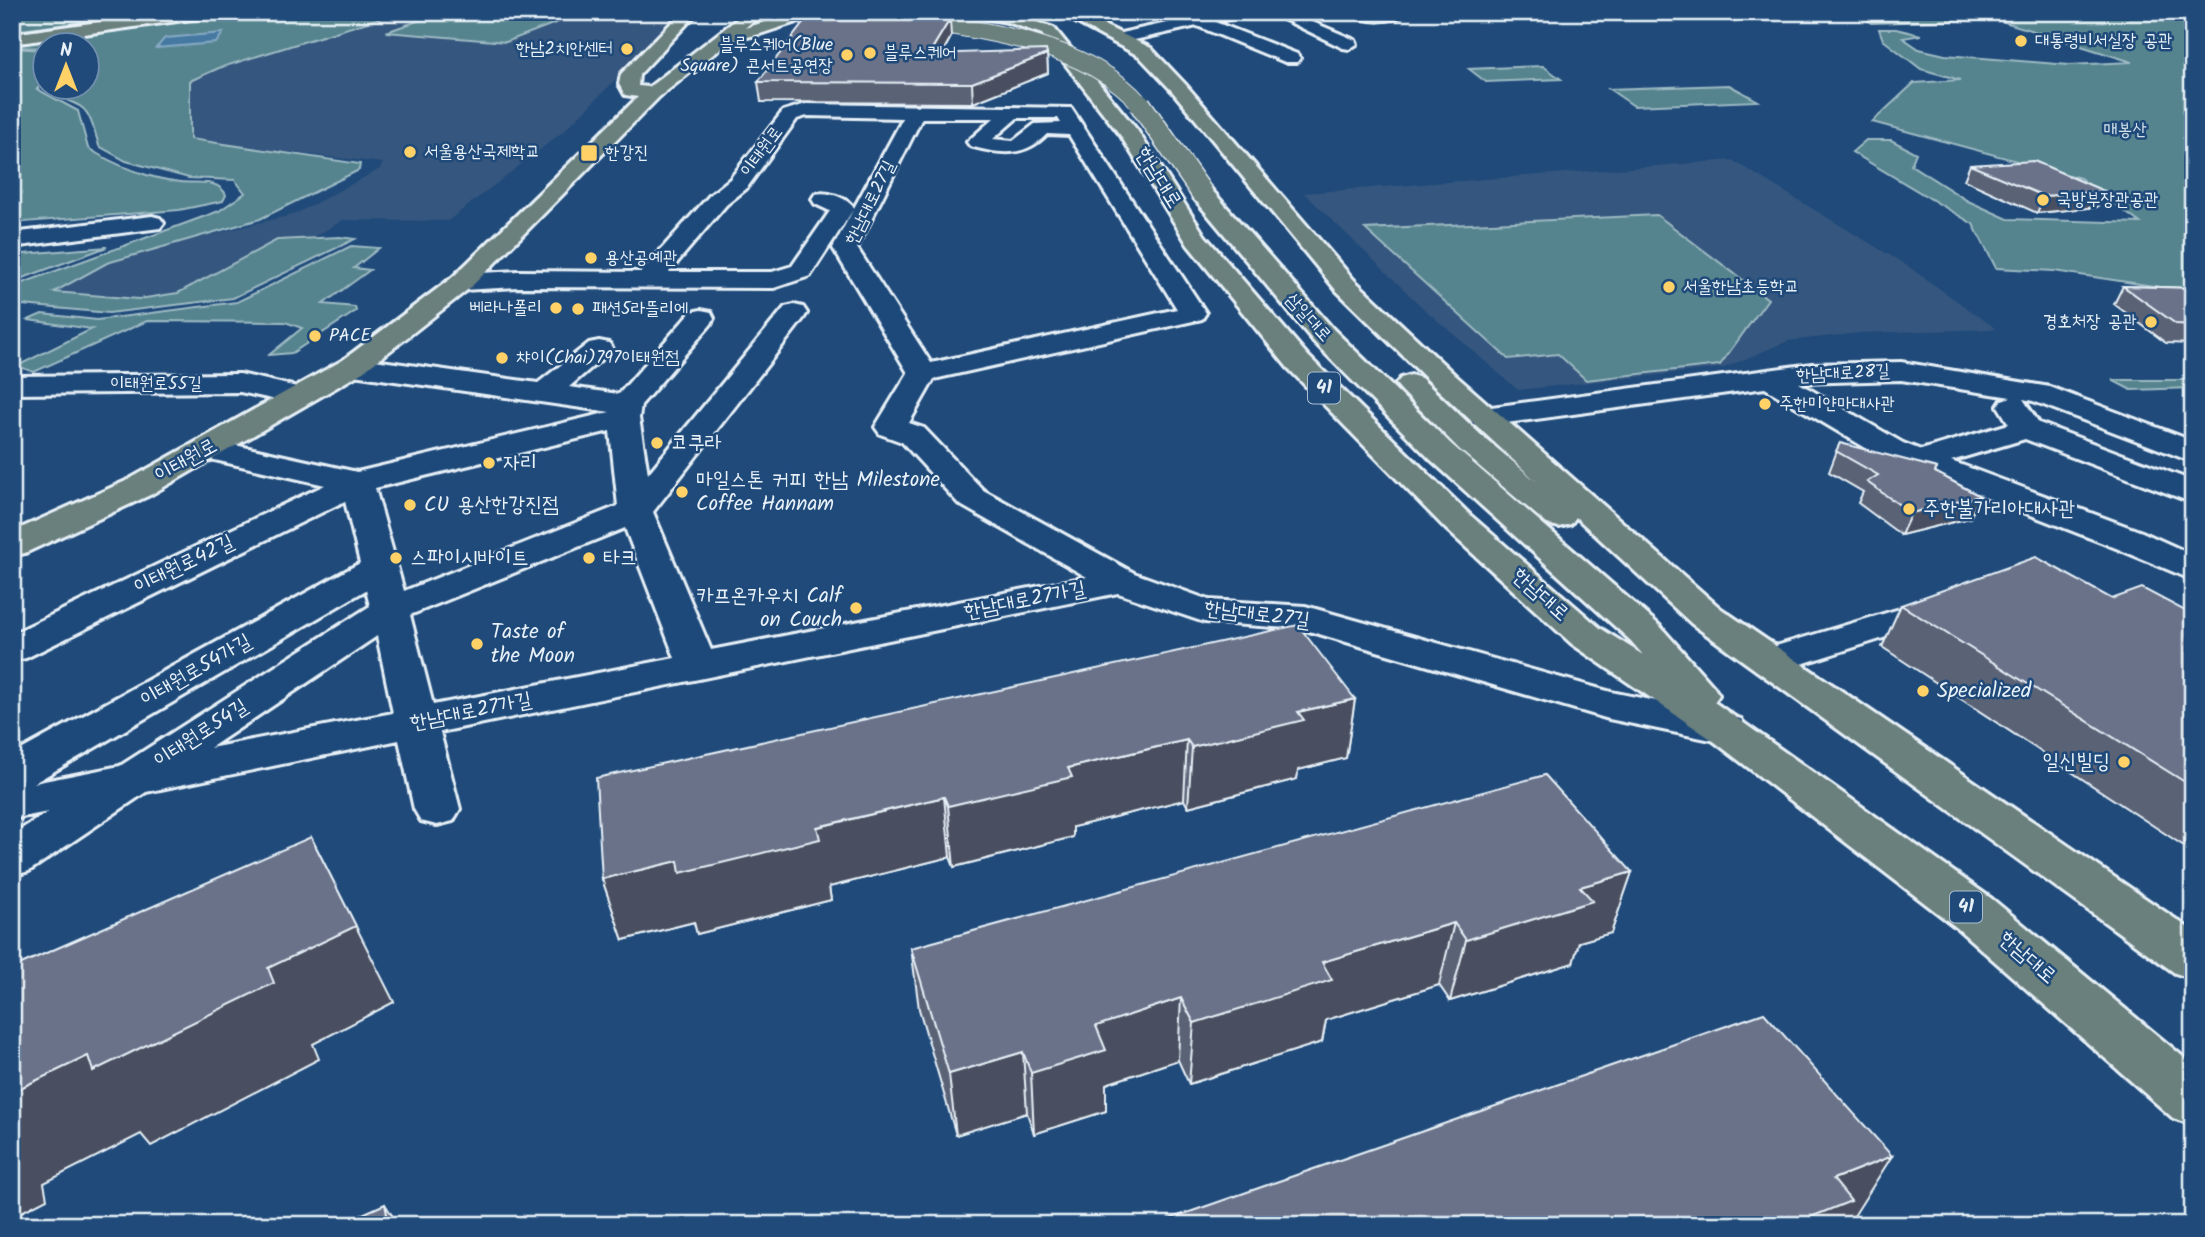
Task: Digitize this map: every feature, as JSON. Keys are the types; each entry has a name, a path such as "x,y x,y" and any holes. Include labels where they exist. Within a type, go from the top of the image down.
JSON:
{"main road":[{"path":"12,39 206,12"},
{"path":"653,93 631,91 628,84 630,74 691,12"},
{"name":"이태원로","path":"726,37 731,20 740,12"},
{"name":"이태원로","path":"12,545 138,488 353,366 462,282 653,93 756,12"},
{"name":"이태원로","path":"726,37 780,12"},
{"name":"이태원로","path":"726,37 813,12"},
{"name":"삼일대로","path":"846,12 1016,40 1068,57 1103,73 1132,96 1216,192 1279,248 1352,328 1470,442 1574,530 1706,615"},
{"path":"883,12 986,27 1062,43 1137,76"},
{"name":"한남대로","path":"975,12 1010,18 1048,32 1130,134 1196,240 1307,371 1458,522 1586,636 1726,729 1974,913 2193,1100"},
{"path":"1032,12 1113,35"},
{"path":"1064,12 1145,52 1179,88 1345,285 1484,417 1706,615 2193,958"},
{"name":"삼일대로","path":"1216,192 1258,261 1324,336 1441,453 1644,633 1726,729"}],"street":[{"path":"1113,35 1239,12"},
{"path":"1276,12 1349,44"},
{"path":"1358,12 1370,17 1401,12"},
{"path":"1198,21 1292,58"},
{"name":"이태원로","path":"648,280 718,200 738,184 790,115 806,110 915,112"},
{"name":"한남대로27길","path":"915,112 845,248 923,373 891,427 913,435 971,497 1121,581 1204,611 1305,618 1609,705 1726,729"},
{"path":"915,112 1064,112 1193,313 923,373"},
{"path":"1010,114 977,142 1017,148 1026,145 1042,128 1075,129"},
{"path":"462,282 518,279 774,280 801,271 843,208 823,200"},
{"path":"12,240 152,223"},
{"path":"390,610 636,511 794,313"},
{"path":"208,449 357,482 625,411 701,318"},
{"path":"543,393 599,349"},
{"path":"353,366 543,393 625,411"},
{"name":"한남대로28길","path":"1484,417 1812,373 1901,371 2039,393 2193,452"},
{"path":"1770,379 1892,450 2129,540 2193,569"},
{"name":"이태원로55길","path":"12,385 240,383 299,396"},
{"path":"2002,387 2027,429"},
{"name":"한남대로27가길","path":"625,411 636,511 696,661 708,663 929,620"},
{"path":"1920,460 2027,429 2193,493"},
{"path":"357,482 437,809"},
{"name":"이태원로42길","path":"12,649 357,482"},
{"name":"이태원로54가길","path":"12,775 379,567"},
{"name":"한남대로27가길","path":"12,803 1121,581"},
{"path":"1770,661 1980,595"},
{"name":"이태원로54길","path":"12,858 390,610"}],"shaded area":[{"name":"서울용산국제학교","path":"404,12 684,12 564,131 448,221 343,220 211,298 158,306 25,295 92,264 295,214 380,169 383,163 181,140 183,80"},
{"path":"223,33 216,43 156,48 165,38"},
{"name":"서울한남초등학교","path":"1732,160 1906,265 1997,329 1859,333 1788,341 1724,368 1518,390 1424,309 1304,193"}],"green space":[{"path":"12,12 161,12 12,31"},
{"path":"226,12 400,12 219,68 190,81 190,139 360,164 359,170 260,219 107,263 54,292 139,299 178,293 277,240 340,237 355,239 233,298 109,313 12,304 12,287 219,211 245,193 235,180 189,178 126,161 99,146 86,111 70,102 102,102 102,32 92,32"},
{"path":"443,12 584,12 506,42 386,32"},
{"name":"매봉산","path":"1857,12 2193,12 2193,292 2054,271 1996,268 1973,224 1852,152 1866,140 1891,140 1916,153 1911,165 1968,201 2008,219 2140,223 2080,178 1872,122 1914,83 1960,80 1921,69 1883,40 1879,29 1896,29 1921,35 1903,38 1919,49 1945,55 2069,65 2132,62 1995,19 1871,23"},
{"path":"32,41 32,48 12,47 12,44"},
{"path":"12,48 32,49 32,102 61,102 78,111 88,148 145,174 181,182 212,184 218,186 226,195 223,201 179,210 12,223"},
{"path":"1543,66 1561,79 1486,82 1469,69"},
{"path":"1729,85 1758,101 1634,106 1609,89"},
{"path":"1657,215 1768,299 1720,365 1586,380 1558,354 1508,359 1365,229"},
{"path":"351,246 379,248 354,268 370,270 323,304 355,307 356,311 292,353 269,355 302,328 285,322 147,321 34,372 17,366 92,329 28,320 42,314 97,320 237,302"},
{"path":"107,247 12,282 12,255"},
{"path":"2112,380 2193,380 2193,388 2131,390"}],"building":[{"path":"808,17 950,19 929,54 1046,50 1047,54 972,83 758,82"},
{"path":"2034,161 2104,191 2044,196 1970,165"},
{"path":"2123,286 2193,288 2193,325 2176,324"},
{"path":"1840,443 1937,468 1935,472 1980,496 1911,513 1867,482 1878,475 1836,451"},
{"path":"2036,557 2112,599 2142,588 2193,615 2193,787 1901,605"},
{"path":"1298,625 1355,699 1298,712 1304,720 1192,747 1187,740 1068,768 1072,777 948,806 944,797 817,827 820,839 680,873 678,861 602,879 596,778"},
{"path":"1545,775 1632,872 1580,887 1593,901 1466,940 1454,923 1322,962 1332,980 1194,1023 1181,998 1096,1026 1106,1050 1031,1073 1023,1052 949,1074 911,948"},
{"path":"311,837 356,926 268,968 274,983 93,1071 88,1056 12,1092 12,968"},
{"path":"1764,1013 1892,1156 1833,1179 1851,1201 1791,1225 1152,1225"},
{"path":"385,1204 389,1225 338,1225"}],"place":[{"name":"대통령비서실장 공관","path":"2021,41"},
{"name":"한남2치안센터","path":"627,49"},
{"name":"블루스퀘어","path":"870,53"},
{"name":"블루스퀘어(Blue Square) 콘서트공연장","path":"847,55"},
{"name":"서울용산국제학교","path":"410,152"},
{"name":"한강진","path":"589,153"},
{"name":"국방부장관공관","path":"2043,200"},
{"name":"용산공예관","path":"591,258"},
{"name":"서울한남초등학교","path":"1669,287"},
{"name":"베라나폴리","path":"556,308"},
{"name":"패션5라뜰리에","path":"578,309"},
{"name":"경호처장 공관","path":"2151,322"},
{"name":"PACE","path":"315,336"},
{"name":"챠이(Chai)797이태원점","path":"502,358"},
{"name":"주한미얀마대사관","path":"1765,404"},
{"name":"코쿠라","path":"657,443"},
{"name":"자리","path":"489,463"},
{"name":"마일스톤 커피 한남 Milestone Coffee Hannam","path":"682,492"},
{"name":"CU 용산한강진점","path":"410,505"},
{"name":"주한불가리아대사관","path":"1909,509"},
{"name":"스파이시바이트","path":"396,558"},
{"name":"타크","path":"589,558"},
{"name":"카프온카우치 Calf on Couch","path":"856,608"},
{"name":"Taste of the Moon","path":"477,644"},
{"name":"Specialized","path":"1923,691"},
{"name":"일신빌딩","path":"2124,762"}]}
